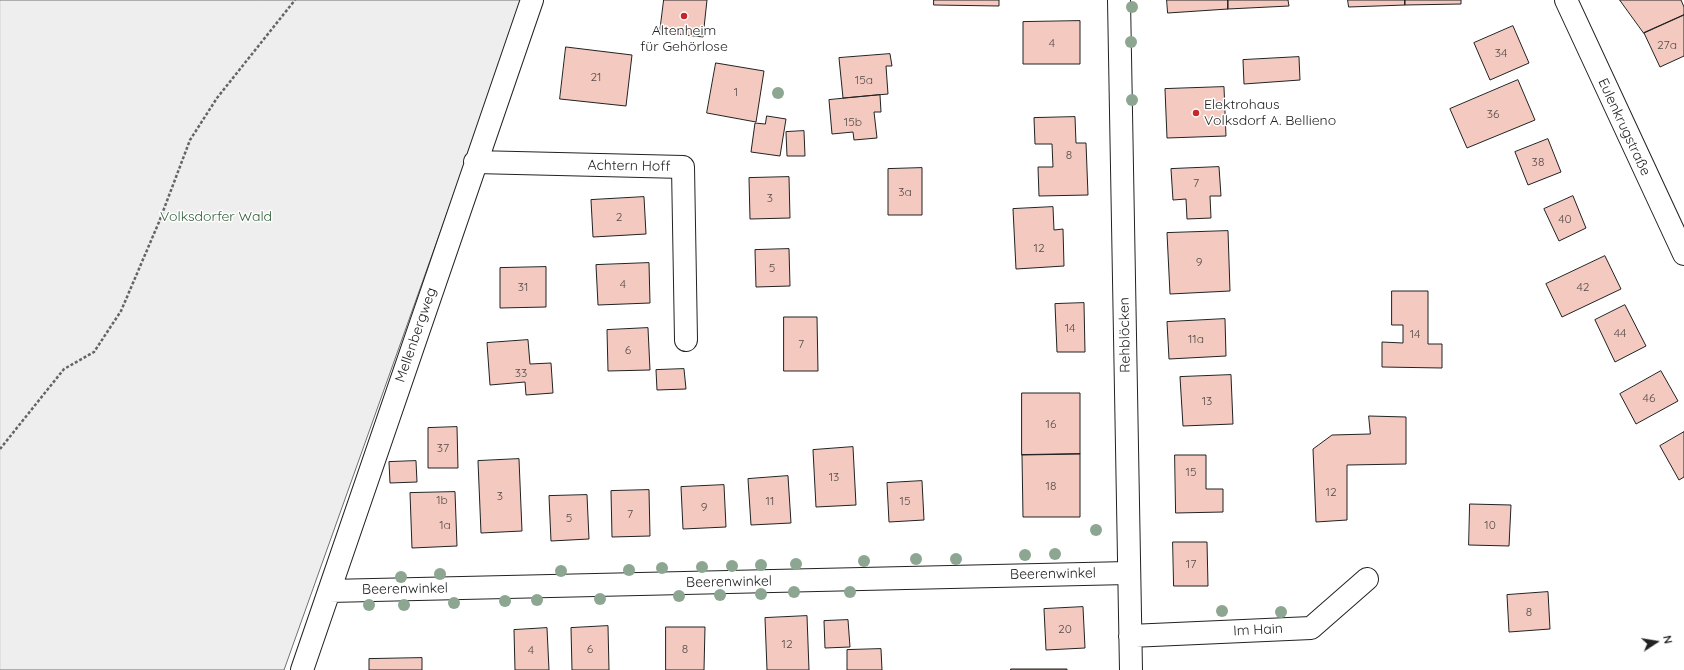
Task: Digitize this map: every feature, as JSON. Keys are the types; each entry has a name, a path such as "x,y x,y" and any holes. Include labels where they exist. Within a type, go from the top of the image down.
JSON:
{"street":[{"name":"Mellenbergweg","path":"302,670 475,162 532,0"},
{"name":"Rehblöcken","path":"1119,0 1128,572 1131,670"},
{"name":"Eulenkrugstraße","path":"1566,0 1684,254"},
{"name":"Achtern Hoff","path":"475,162 683,167 686,340"},
{"name":"Beerenwinkel","path":"329,591 1128,572"},
{"name":"Im Hain","path":"1130,636 1311,628 1367,579"}],"path":[{"path":"0,449 64,369 94,352 121,311 190,140 217,98 295,0"}],"green space":[{"name":"Volksdorfer Wald","path":"0,0 523,0 284,670 0,670"}],"building":[{"name":"Altenheim für Gehörlose","path":"664,0 707,0 703,37 660,32"},
{"path":"934,0 999,0 999,6 934,5"},
{"path":"1167,0 1228,0 1228,9 1168,13"},
{"path":"1228,0 1288,0 1289,6 1228,9"},
{"path":"1348,0 1405,0 1405,5 1349,7"},
{"path":"1405,0 1461,0 1461,4 1405,5"},
{"path":"1620,0 1681,0 1684,7 1684,15 1644,33"},
{"path":"1684,15 1684,56 1660,67 1644,33"},
{"path":"1080,21 1080,64 1023,64 1023,22"},
{"path":"1513,26 1529,63 1490,80 1474,43"},
{"path":"566,47 632,55 626,106 560,99"},
{"path":"890,54 892,66 886,66 888,94 843,98 839,58"},
{"path":"1299,57 1300,80 1244,84 1243,60"},
{"path":"716,63 764,71 756,122 707,113"},
{"path":"1518,80 1535,120 1467,148 1450,109"},
{"name":"Elektrohaus Volksdorf A. Bellieno","path":"1224,87 1226,136 1167,138 1165,89"},
{"path":"880,95 881,112 874,112 877,138 854,140 853,132 832,134 829,100"},
{"path":"767,116 786,119 780,156 751,152 755,123 765,124"},
{"path":"1075,117 1076,143 1086,143 1088,195 1039,196 1038,167 1053,167 1052,144 1035,144 1034,118"},
{"path":"804,131 805,156 787,156 786,132"},
{"path":"1548,139 1561,172 1528,185 1515,152"},
{"path":"1219,167 1221,196 1210,196 1211,218 1187,219 1186,199 1173,200 1171,169"},
{"path":"922,168 922,215 888,215 888,169"},
{"path":"789,177 790,218 750,219 749,178"},
{"path":"1573,196 1586,228 1559,241 1544,209"},
{"path":"644,197 646,234 593,237 591,200"},
{"path":"1053,207 1054,230 1063,229 1064,266 1016,269 1013,209"},
{"path":"1228,231 1230,291 1170,294 1167,233"},
{"path":"789,249 790,286 756,287 755,250"},
{"path":"1605,256 1621,289 1562,317 1546,284"},
{"path":"649,263 650,303 598,305 596,265"},
{"path":"546,267 546,307 500,308 500,268"},
{"path":"1392,291 1428,291 1428,344 1442,344 1442,368 1382,367 1382,342 1403,343 1403,325 1392,325"},
{"path":"1084,303 1085,352 1057,352 1055,304"},
{"path":"1625,305 1646,346 1615,362 1595,320"},
{"path":"784,317 817,317 818,371 784,371"},
{"path":"1225,319 1226,356 1169,359 1167,322"},
{"path":"648,328 650,370 608,371 607,330"},
{"path":"528,340 530,364 551,363 553,393 526,395 525,382 490,385 487,343"},
{"path":"684,369 686,389 657,390 656,370"},
{"path":"1661,371 1678,401 1636,424 1620,394"},
{"path":"1231,375 1233,424 1183,426 1180,377"},
{"path":"1022,393 1080,393 1080,454 1022,455"},
{"path":"1369,416 1406,417 1406,464 1347,465 1347,520 1316,522 1313,449 1332,435 1370,434"},
{"path":"457,427 458,468 428,468 428,428"},
{"path":"1684,432 1684,477 1679,480 1660,446"},
{"path":"853,447 856,505 816,507 813,450"},
{"path":"1080,454 1080,517 1023,517 1022,455"},
{"path":"1175,455 1206,455 1206,489 1223,489 1223,512 1176,513"},
{"path":"519,459 522,531 481,533 478,461"},
{"path":"416,461 417,482 390,483 389,462"},
{"path":"788,476 791,523 751,525 748,479"},
{"path":"922,481 924,520 889,522 887,483"},
{"path":"724,485 726,527 683,529 681,487"},
{"path":"649,490 650,536 612,537 611,491"},
{"path":"455,492 457,546 412,548 410,493"},
{"path":"587,495 589,539 551,541 549,496"},
{"path":"1470,504 1511,505 1509,546 1469,545"},
{"path":"1173,542 1207,542 1208,586 1174,586"},
{"path":"1548,592 1550,629 1509,632 1507,595"},
{"path":"1083,607 1085,648 1046,650 1044,609"},
{"path":"807,616 809,670 767,670 765,618"},
{"path":"848,620 850,647 825,648 824,621"},
{"path":"608,626 609,670 572,670 571,628"},
{"path":"666,627 705,627 704,670 666,670"},
{"path":"547,628 549,670 515,670 514,630"},
{"path":"881,649 882,670 847,670 847,650"},
{"path":"422,658 422,670 369,670 369,659"},
{"path":"1067,669 1067,670 1011,670"}],"place":[{"name":"Altenheim für Gehörlose","path":"684,16"},
{"name":"Elektrohaus Volksdorf A. Bellieno","path":"1196,113"}]}
